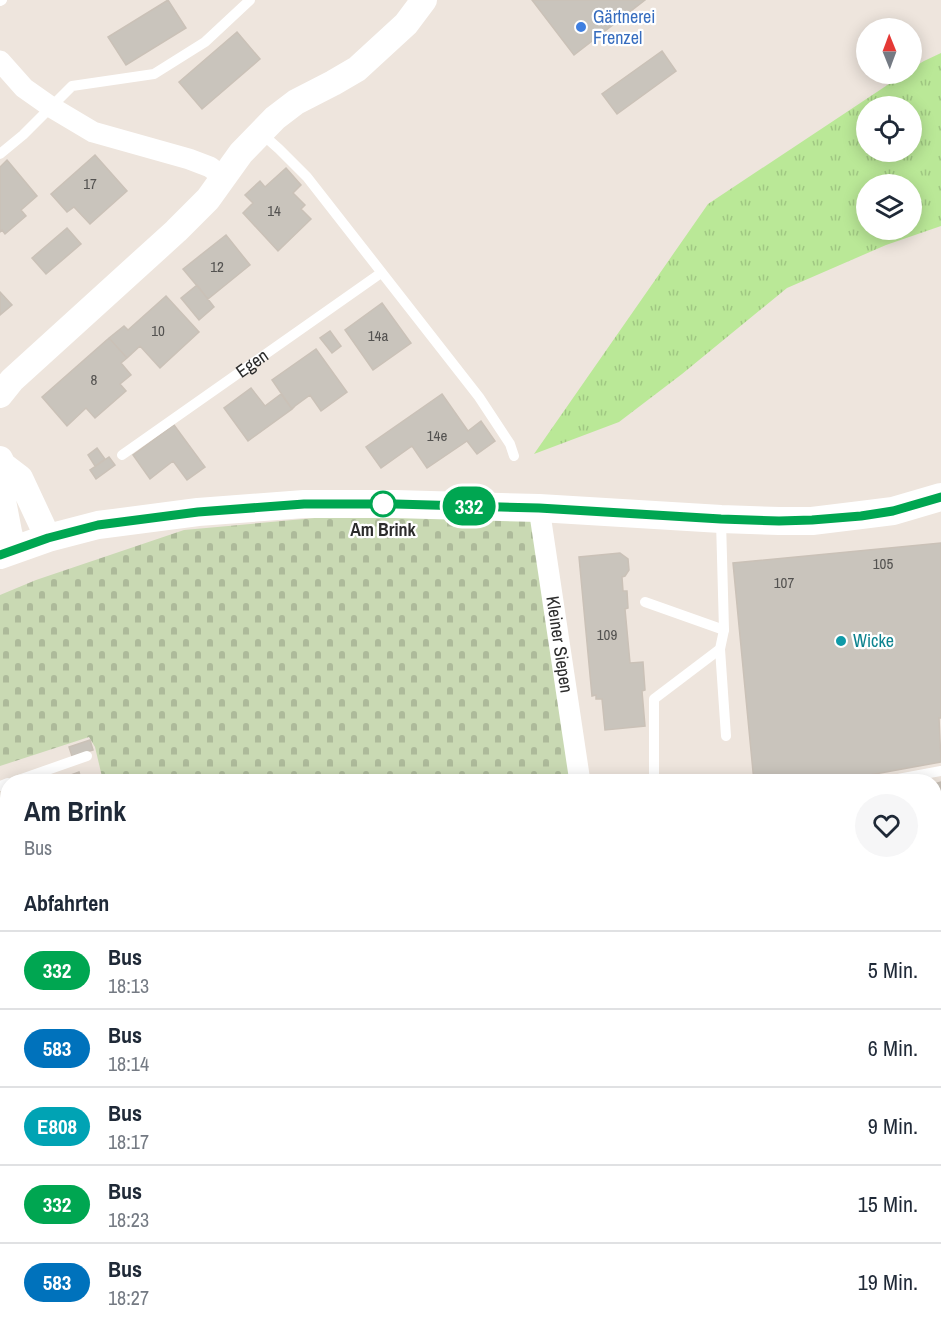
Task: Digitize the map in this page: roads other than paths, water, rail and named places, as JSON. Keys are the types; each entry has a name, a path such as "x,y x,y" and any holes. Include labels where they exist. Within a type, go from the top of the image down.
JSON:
{"main road":[{"path":"7,553 48,538 98,525 198,512 304,504 539,508 779,521 832,519 893,511 941,497"}],"street":[{"path":"0,395 12,380 208,199 241,153 275,118 296,102 357,69 405,24 416,6"},
{"path":"0,61 24,88 93,132 189,159 210,167 223,177"},
{"path":"7,553 9,532 1,473 20,478 48,538"},
{"name":"Kleiner Siepen","path":"539,508 579,774"}],"lane":[{"path":"0,154 23,135 72,86 154,74 205,42 250,0"},
{"path":"261,133 307,177 479,397 510,444 514,456"},
{"name":"Egen","path":"122,455 381,273"},
{"path":"721,519 724,630 720,650 726,736"},
{"path":"645,602 724,630"},
{"path":"654,774 654,699 720,650"},
{"path":"36,774 87,756"},
{"path":"925,774 941,771"}],"place":[{"name":"Gärtnerei Frenzel","path":"581,27"},
{"name":"Am Brink","path":"383,504"},
{"name":"Wicke","path":"841,641"}]}
